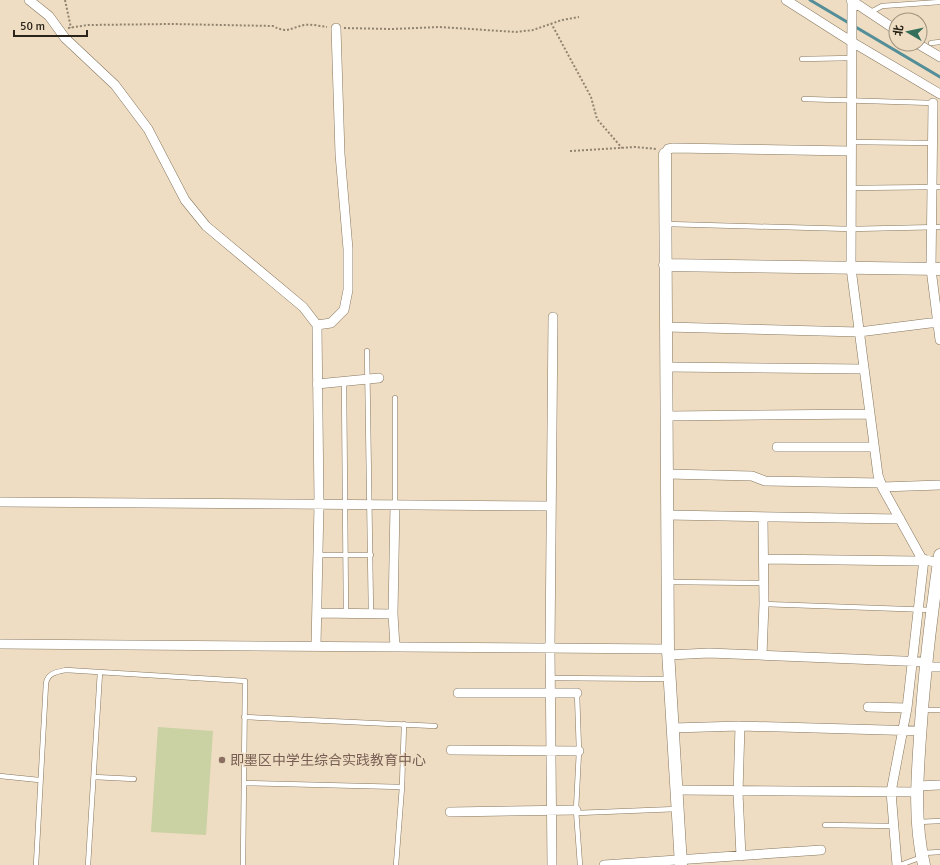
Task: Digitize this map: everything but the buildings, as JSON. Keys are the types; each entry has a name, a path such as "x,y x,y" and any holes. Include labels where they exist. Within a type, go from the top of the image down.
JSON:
{"street":[{"path":"29,0 49,16 65,38 115,85 148,129 185,200 206,226 303,307 317,325 319,504 316,646"},
{"path":"786,0 940,94"},
{"path":"852,2 851,268 874,447 878,475 882,485 900,519 931,560 929,609 920,662 907,708 911,730 917,789 917,822 920,858"},
{"path":"852,2 888,25"},
{"path":"317,325 331,323 344,310 348,290 348,249 340,154 336,28"},
{"path":"928,50 940,57"},
{"path":"933,103 933,143 936,187 936,269 940,340"},
{"path":"681,862 668,652 664,154 668,149 673,148 851,147"},
{"path":"665,265 936,269"},
{"path":"552,865 550,648 553,317"},
{"path":"666,327 859,332 938,322"},
{"path":"666,367 864,369"},
{"path":"317,384 379,378"},
{"path":"667,416 870,414"},
{"path":"777,447 874,447"},
{"path":"667,474 752,476 765,482 940,485"},
{"path":"0,502 551,506"},
{"path":"395,504 395,646"},
{"path":"667,515 763,518 900,519"},
{"path":"762,655 764,604 763,518"},
{"path":"764,559 931,560"},
{"path":"317,613 371,615 394,614"},
{"path":"0,644 550,648 920,662 940,667"},
{"path":"897,865 891,792 911,730 922,710 920,662"},
{"path":"458,693 577,693"},
{"path":"868,707 907,708"},
{"path":"673,728 740,726 911,730"},
{"path":"740,726 738,790 741,856"},
{"path":"451,750 579,751"},
{"path":"677,790 904,792 940,785"},
{"path":"450,812 551,810 576,812"},
{"path":"604,865 681,862 821,850"}],"lane":[{"path":"869,13 882,6 940,2"},
{"path":"931,43 940,42"},
{"path":"802,59 852,58"},
{"path":"804,99 933,103"},
{"path":"851,147 933,143"},
{"path":"851,188 936,187"},
{"path":"665,224 851,229 936,227"},
{"path":"367,351 371,615"},
{"path":"344,381 346,614"},
{"path":"395,398 395,504"},
{"path":"318,555 371,555"},
{"path":"668,582 764,583"},
{"path":"764,604 929,609"},
{"path":"36,865 39,780 47,678 54,672 66,670 245,681 243,865"},
{"path":"88,865 100,672"},
{"path":"550,678 670,680"},
{"path":"577,693 579,751 576,812 580,865"},
{"path":"922,710 940,710"},
{"path":"244,717 435,726"},
{"path":"396,865 402,787 404,724"},
{"path":"0,776 39,780"},
{"path":"94,777 134,779"},
{"path":"244,783 402,787"},
{"path":"576,812 678,808"},
{"path":"917,822 940,821"},
{"path":"825,824 894,826"},
{"path":"900,865 940,852"}],"path":[{"path":"65,0 71,28"},
{"path":"59,30 88,25 172,24 273,26 282,31 305,25 336,28 391,29 440,27 516,32 533,30 552,23 579,17"},
{"path":"552,23 591,98 597,119 622,148"},
{"path":"570,151 655,148 664,154"}],"green space":[{"path":"158,727 213,731 206,835 151,832"}],"waterway":[{"path":"810,0 940,77"}],"place":[{"name":"即墨区中学生综合实践教育中心","path":"222,760"}]}
